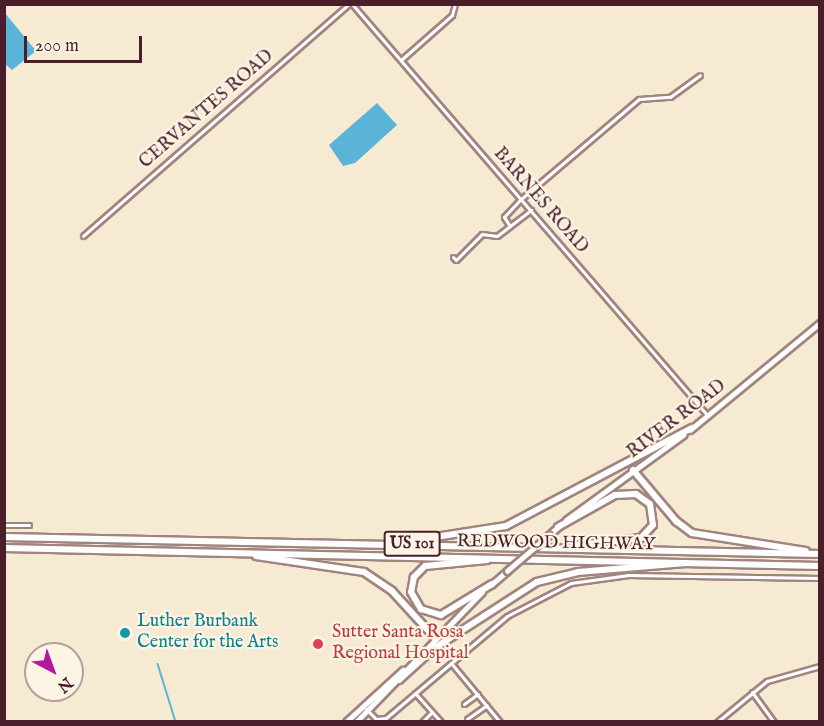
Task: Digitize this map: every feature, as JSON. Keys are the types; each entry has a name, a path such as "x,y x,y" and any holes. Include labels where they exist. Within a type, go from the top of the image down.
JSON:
{"highway":[{"path":"378,543 468,536 506,526 692,428"},
{"path":"633,470 673,519 692,533 819,554"},
{"path":"557,548 637,540 651,529 653,512 643,496 624,494 598,501 558,527"},
{"name":"REDWOOD HIGHWAY","path":"4,537 378,543 819,554"},
{"name":"REDWOOD HIGHWAY","path":"4,548 697,561 819,566"},
{"path":"232,552 357,569 392,591 435,638"},
{"path":"492,584 441,615 421,609 411,592 414,578 425,566 500,558"},
{"path":"399,680 433,649 537,582 578,572 697,561"}],"main road":[{"name":"RIVER ROAD","path":"346,722 492,584 558,527 708,416 819,323"},
{"path":"356,722 399,680 403,670"}],"street":[{"name":"BARNES ROAD","path":"350,4 708,416"},
{"name":"CERVANTES ROAD","path":"83,236 350,4"},
{"path":"401,60 452,15 455,4"},
{"path":"510,226 504,217 521,199 639,99 670,97 700,75"},
{"path":"453,257 456,260 482,234 497,236 531,210"},
{"path":"4,525 29,525"},
{"path":"363,705 381,720 515,610 581,581 627,574 819,578"},
{"path":"451,663 500,722"},
{"path":"717,722 752,692 776,678 819,666"},
{"path":"752,692 774,722"},
{"path":"416,693 441,722"},
{"path":"464,704 478,694"},
{"path":"467,719 486,705"},
{"path":"422,722 432,712"}],"water":[{"path":"5,13 36,51 12,70 5,64"},
{"path":"377,103 397,125 355,163 343,166 329,145"}],"waterway":[{"path":"158,664 176,722"}],"place":[{"name":"Luther Burbank Center for the Arts","path":"125,633"},
{"name":"Sutter Santa Rosa Regional Hospital","path":"318,644"}]}
